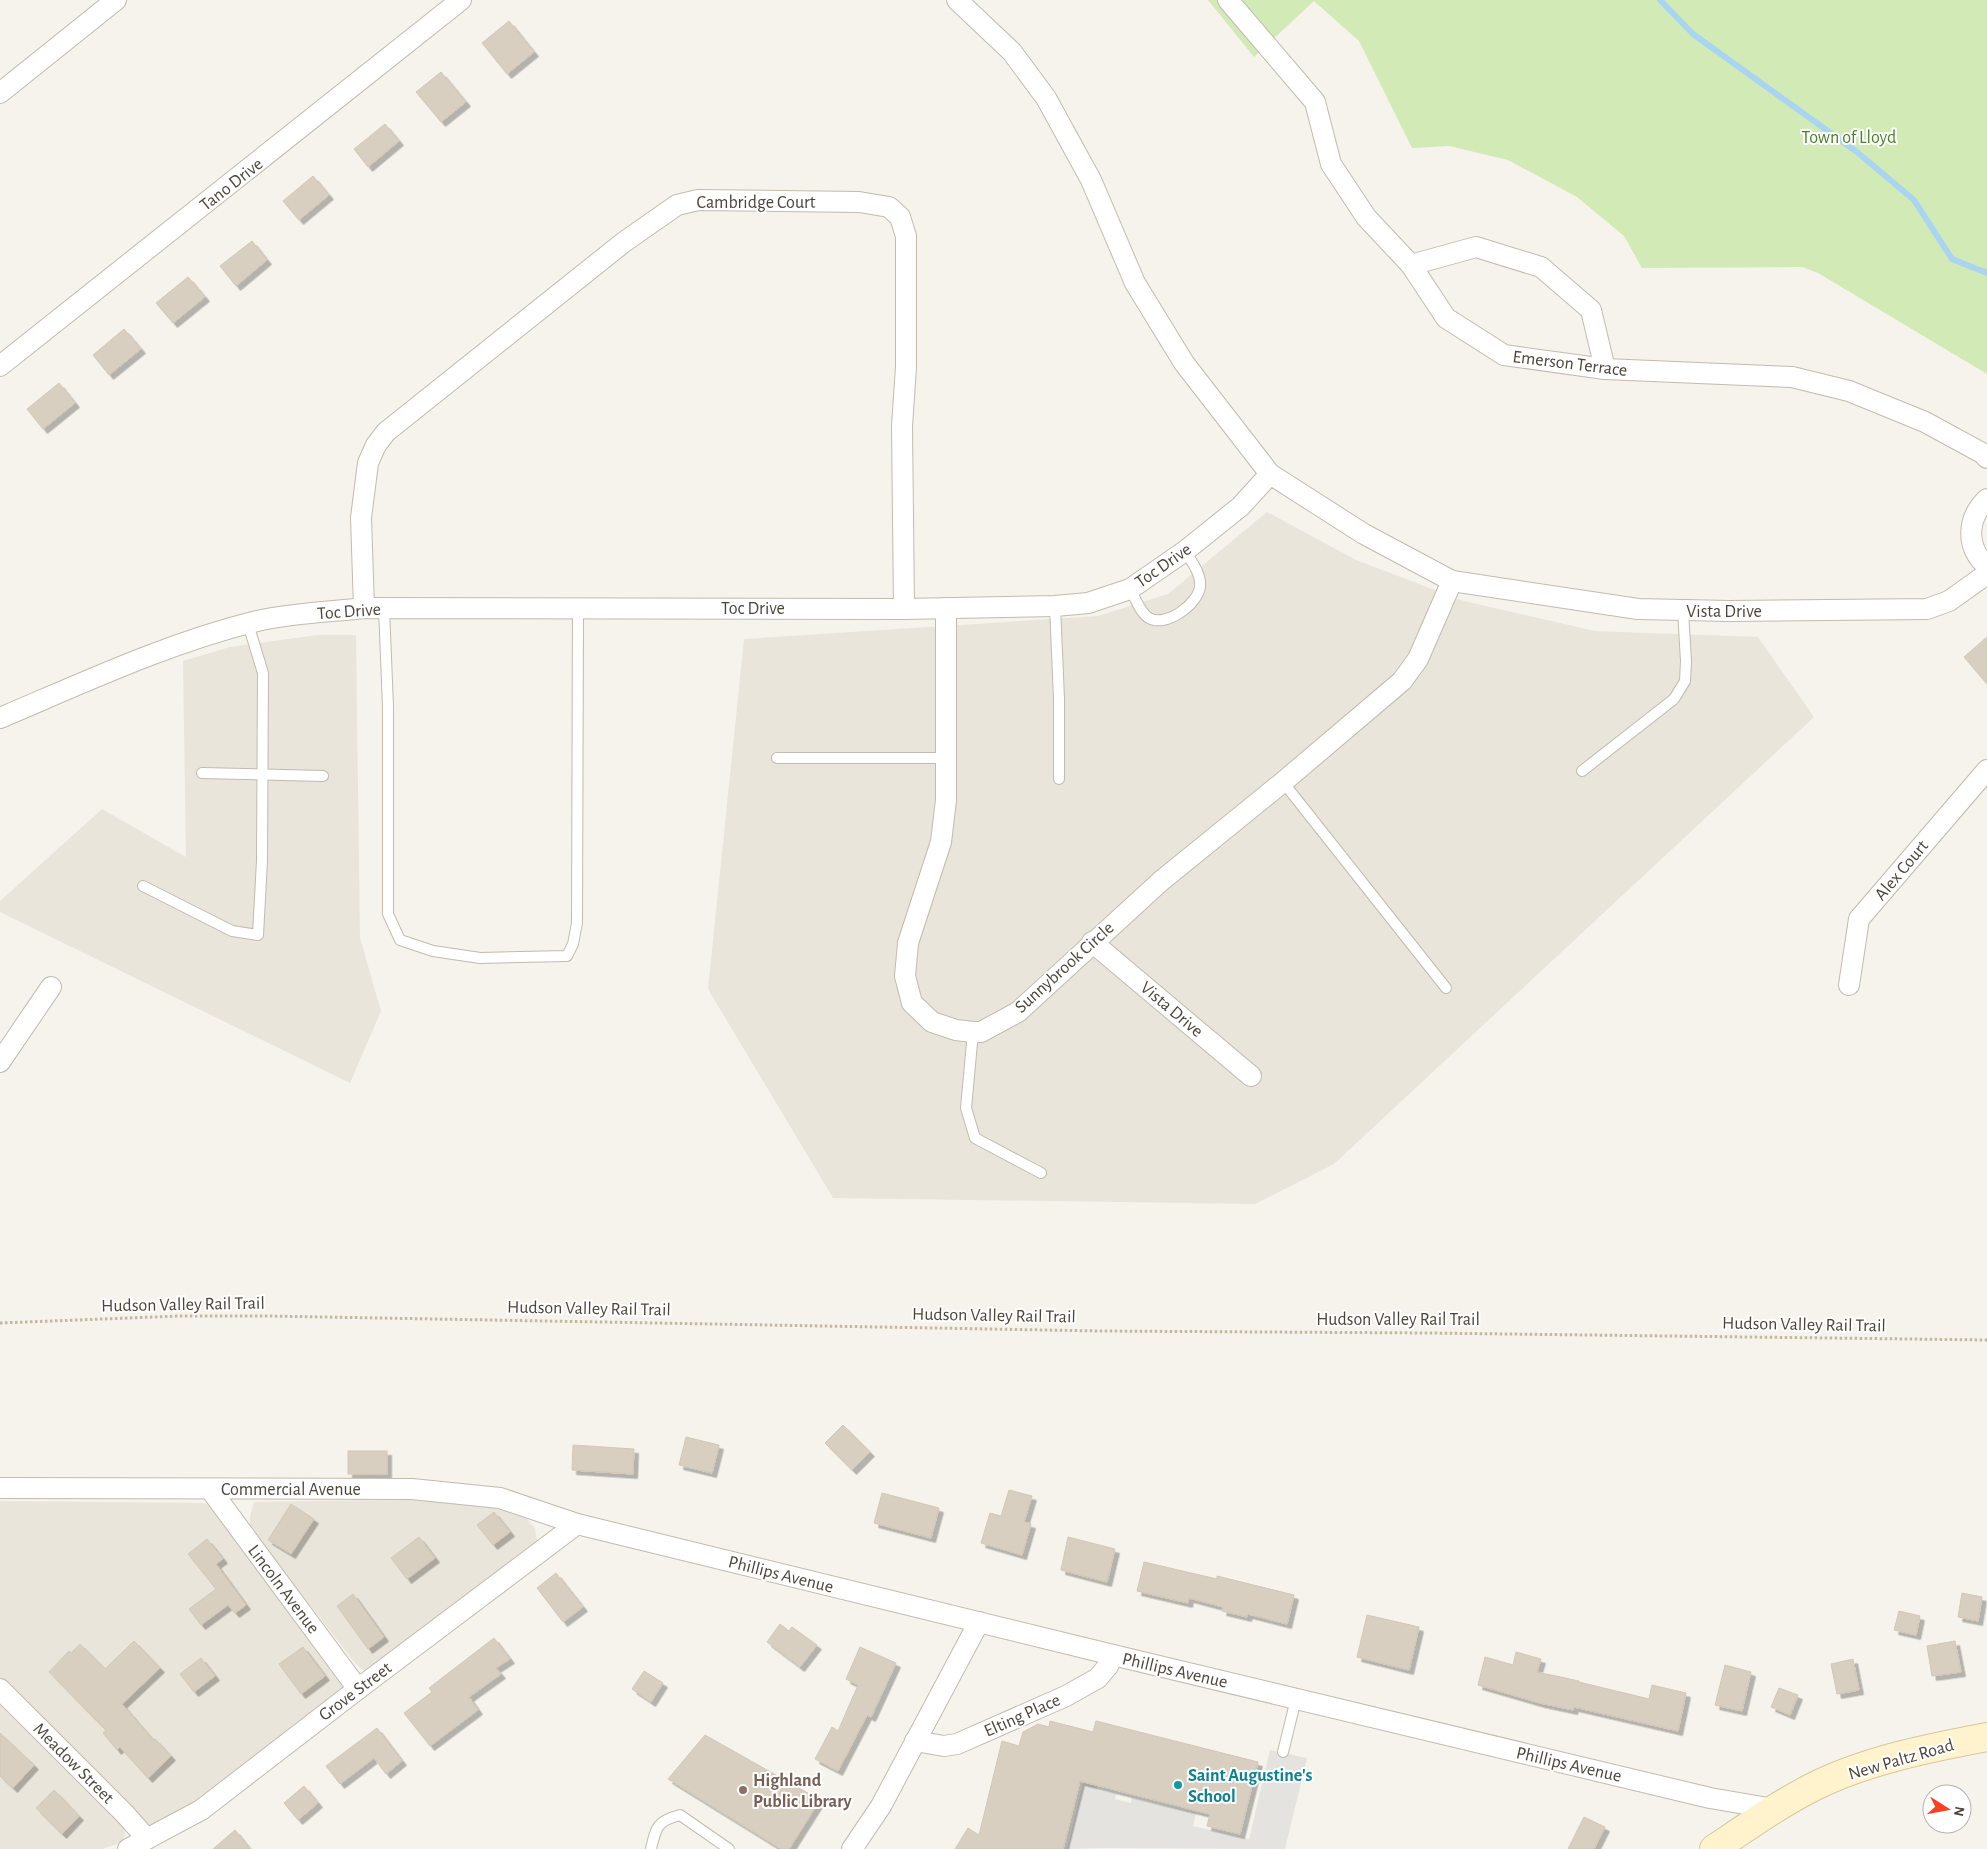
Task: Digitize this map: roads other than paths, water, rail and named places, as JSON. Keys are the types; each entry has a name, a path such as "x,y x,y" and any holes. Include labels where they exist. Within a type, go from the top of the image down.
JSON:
{"street":[{"path":"0,92 116,0"},
{"name":"Tano Drive","path":"0,366 461,0"},
{"path":"957,0 1012,52 1046,98 1091,180 1135,283 1184,362 1270,474 1364,534 1452,581"},
{"name":"Emerson Terrace","path":"1228,0 1315,102 1331,164 1366,217 1411,265 1446,318 1504,355 1606,369 1792,377 1849,391 1925,422 1982,453 1987,458"},
{"name":"Cambridge Court","path":"364,608 361,518 364,490 368,463 376,445 386,432 624,242 677,205 698,200 859,202 889,207 900,217 906,236 906,367 902,426 904,609"},
{"path":"1411,265 1476,247 1541,267 1591,310 1606,369"},
{"name":"Toc Drive","path":"0,718 174,645 248,624 292,616 364,608 904,609 1056,606 1088,603 1130,589 1185,551 1241,506 1270,474"},
{"path":"1987,499 1979,506 1972,520 1970,534 1974,548 1981,561 1987,566"},
{"name":"Vista Drive","path":"1452,581 1638,609 1683,611 1927,609 1949,601 1987,574"},
{"name":"Sunnybrook Circle","path":"946,608 946,800 941,842 908,943 905,976 912,1003 932,1022 956,1030 981,1032 1018,1012 1092,942 1161,881 1284,782 1402,681 1418,658 1452,581"},
{"name":"Alex Court","path":"1849,985 1859,919 1985,774"},
{"name":"Vista Drive","path":"1092,942 1251,1076"},
{"path":"0,1062 51,987"},
{"name":"Commercial Avenue","path":"0,1488 412,1489 500,1498 577,1524"},
{"name":"Lincoln Avenue","path":"210,1489 358,1689"},
{"name":"Phillips Avenue","path":"577,1524 1710,1798 1774,1809"},
{"name":"Grove Street","path":"128,1849 201,1810 577,1524"},
{"path":"852,1849 881,1806 979,1622"},
{"name":"Elting Place","path":"916,1742 944,1746 957,1744 1057,1700 1098,1678 1108,1666 1113,1655"},
{"name":"Meadow Street","path":"0,1689 125,1814 147,1840"},
{"name":"New Paltz Road","path":"1714,1849 1774,1809 1815,1786 1872,1763 1987,1737"}],"lane":[{"path":"1130,589 1142,610 1149,618 1156,620 1173,617 1191,605 1200,587 1199,576 1185,551"},
{"path":"1056,606 1059,779"},
{"path":"384,608 388,707 388,914 400,940 433,952 480,958 567,956 573,944 577,923 578,608"},
{"path":"1582,771 1674,699 1685,681 1686,661 1683,611"},
{"path":"143,886 232,931 258,934 262,861 263,673 248,624"},
{"path":"777,758 946,758"},
{"path":"202,773 324,776"},
{"path":"1284,782 1446,988"},
{"path":"973,1032 966,1108 975,1138 1041,1173"},
{"path":"1283,1752 1296,1699"},
{"path":"651,1849 655,1831 665,1819 680,1815 729,1849"}],"waterway":[{"path":"1660,0 1693,34 1857,152 1914,200 1952,259 1987,273"}],"place":[{"name":"Saint Augustine's School","path":"1178,1785"},
{"name":"Highland Public Library","path":"743,1790"}],"park label":[{"name":"Town of Lloyd","path":"1849,137"}]}
